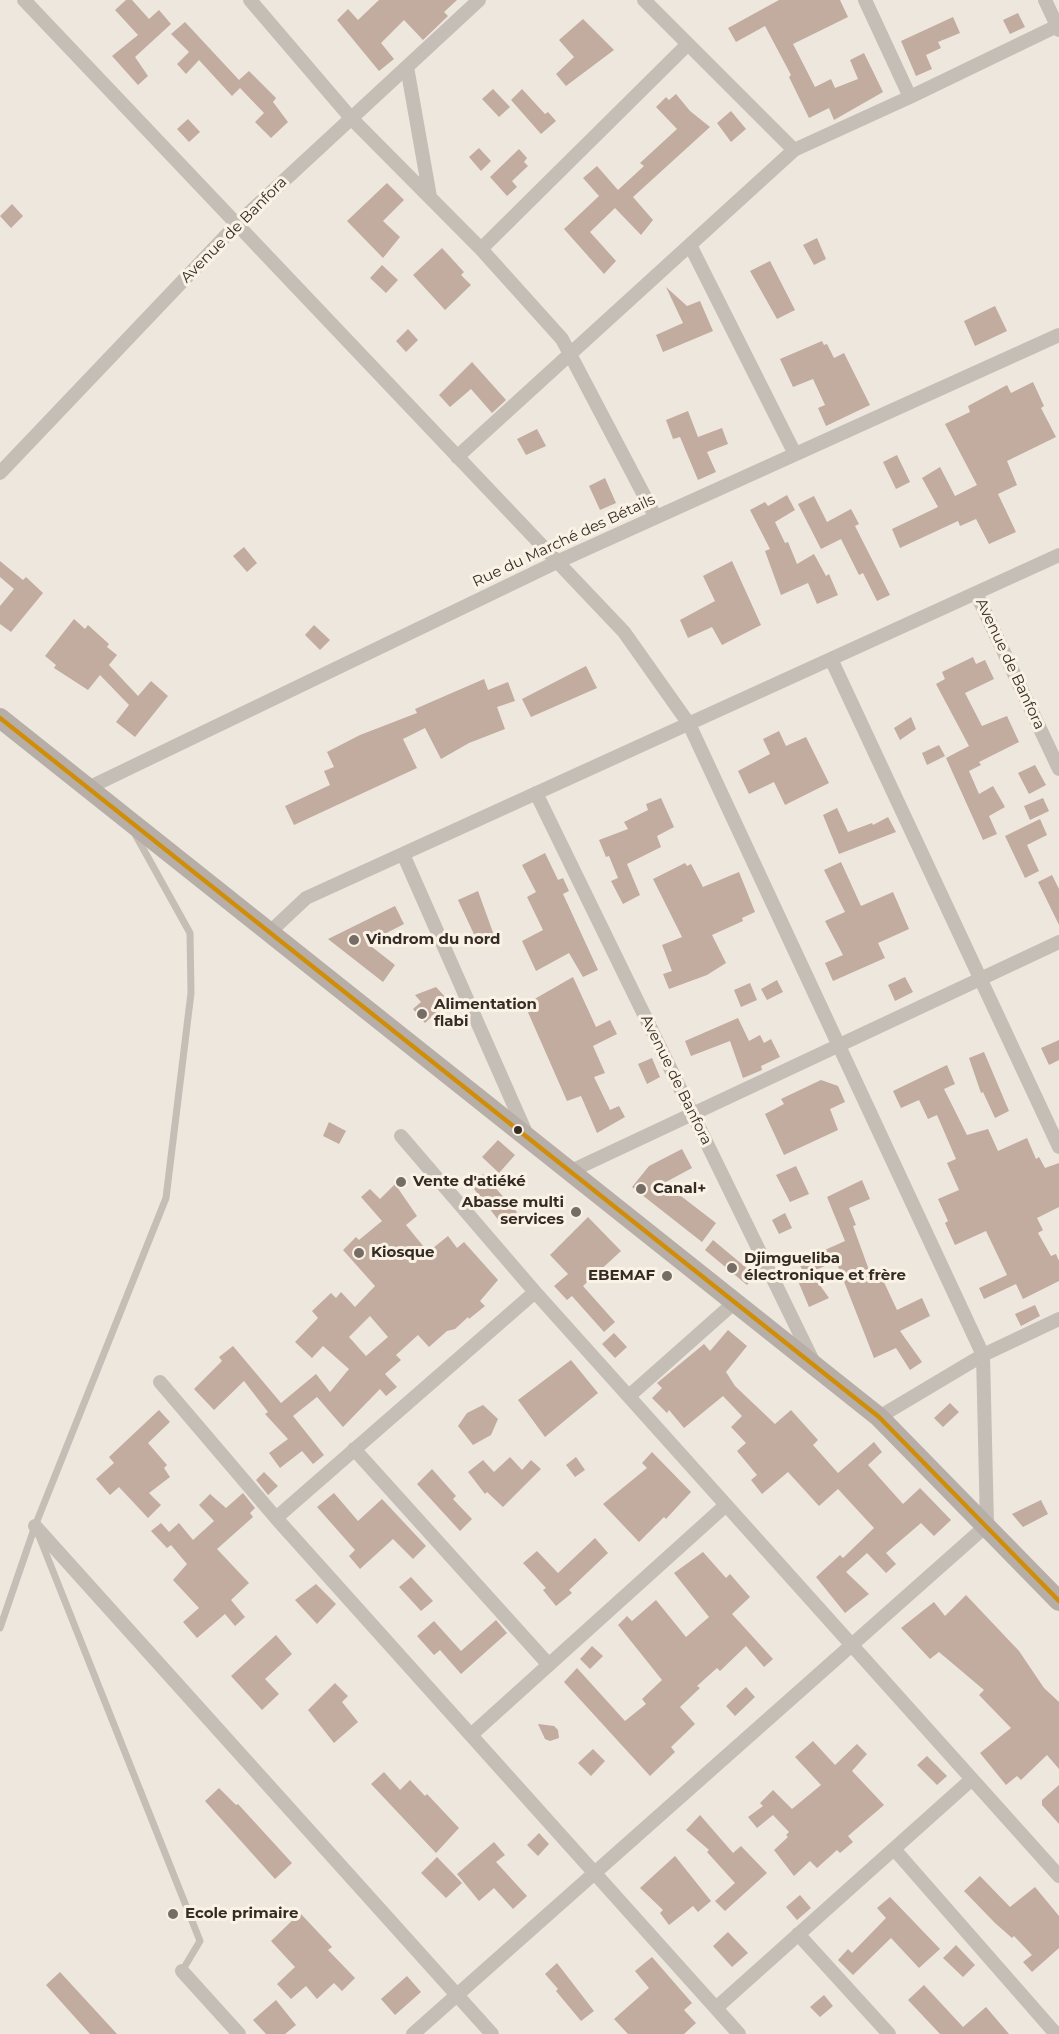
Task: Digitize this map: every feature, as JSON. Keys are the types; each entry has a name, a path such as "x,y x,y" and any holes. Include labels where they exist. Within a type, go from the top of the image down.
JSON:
{"main road":[{"name":"Avenue de Banfora","path":"0,718 879,1417 1059,1601"}],"street":[{"path":"24,0 624,632 689,724 983,1355 987,1526 413,2034"},
{"path":"250,0 351,118 481,249 562,339 655,516"},
{"name":"Avenue de Banfora","path":"0,473 237,224 479,0"},
{"path":"644,0 794,150"},
{"path":"866,0 910,97"},
{"path":"457,457 794,150 1058,28 1045,0"},
{"path":"481,249 687,45"},
{"path":"407,67 430,197"},
{"path":"690,245 795,454"},
{"name":"Rue du Marché des Bétails","path":"88,788 655,516 1059,335"},
{"path":"271,932 306,898 1059,555"},
{"name":"Avenue de Banfora","path":"976,593 1059,769"},
{"path":"831,659 1059,1147"},
{"name":"Avenue de Banfora","path":"536,793 816,1366"},
{"name":"Avenue de Banfora","path":"403,854 528,1137"},
{"path":"571,1171 1059,942"},
{"path":"401,1136 535,1292 1059,1876"},
{"path":"276,1518 535,1292"},
{"path":"629,1396 735,1302"},
{"path":"879,1417 983,1355 1059,1319"},
{"path":"160,1382 276,1518 739,2034"},
{"path":"354,1449 549,1665"},
{"path":"471,1735 726,1505"},
{"path":"35,1526 492,2034"},
{"path":"716,2008 972,1779"},
{"path":"894,1849 1056,2034"},
{"path":"798,1934 889,2034"},
{"path":"182,1971 239,2034"}],"lane":[{"path":"0,1628 35,1526 166,1198 191,993 190,933 127,818"},
{"path":"35,1526 200,1941 182,1971"}],"building":[{"path":"126,0 132,0 149,19 159,10 171,24 135,57 148,76 138,85 112,56 138,35 115,10"},
{"path":"379,0 457,0 444,12 448,16 423,40 404,20 381,43 394,59 379,71 337,20 348,9 358,20"},
{"path":"779,0 840,0 848,17 793,44 815,87 831,79 835,88 858,79 850,60 864,53 883,92 834,120 829,108 809,118 789,77 791,75 765,26 736,42 728,28"},
{"path":"1018,13 1025,27 1010,34 1003,20"},
{"path":"953,17 960,33 938,42 941,48 926,55 932,69 916,76 901,41"},
{"path":"583,19 614,50 566,86 556,74 574,57 559,40"},
{"path":"185,22 239,80 249,71 276,98 273,102 288,122 271,138 255,122 264,113 240,88 232,96 199,60 186,74 177,64 189,52 171,34"},
{"path":"493,89 510,107 499,117 482,99"},
{"path":"522,89 545,114 548,112 556,121 541,134 511,100"},
{"path":"676,94 690,111 710,127 633,197 653,220 641,235 615,208 590,232 616,261 604,274 564,229 599,196 583,178 597,166 618,190 644,166 640,163 677,129 656,107 666,97 669,100"},
{"path":"731,111 746,129 731,142 717,123"},
{"path":"188,119 200,132 189,142 177,129"},
{"path":"479,148 491,161 481,171 469,157"},
{"path":"519,149 527,158 524,162 528,166 512,181 517,187 507,196 490,177"},
{"path":"387,183 404,200 383,221 400,237 383,258 347,221"},
{"path":"12,204 23,216 11,228 0,216"},
{"path":"817,238 826,259 814,265 803,245"},
{"path":"442,248 464,272 461,275 471,285 445,310 413,275"},
{"path":"770,261 795,310 777,319 750,271"},
{"path":"382,265 398,280 386,293 370,278"},
{"path":"666,287 687,306 700,301 713,331 663,352 656,335 683,323"},
{"path":"995,306 1007,331 975,346 964,321"},
{"path":"408,329 418,340 406,352 396,341"},
{"path":"822,341 824,345 827,344 834,358 844,353 870,405 826,426 818,408 825,405 813,379 793,387 780,359"},
{"path":"472,362 506,400 492,413 471,389 450,407 439,395"},
{"path":"1033,382 1044,406 1041,408 1056,437 1007,461 1017,485 998,494 1016,532 989,544 976,519 960,526 958,521 900,548 892,529 938,507 922,478 940,467 955,496 977,485 945,424 970,412 968,406 1007,385 1011,393"},
{"path":"688,411 698,437 722,428 728,444 707,452 716,472 698,480 680,437 673,439 666,420"},
{"path":"537,429 546,446 526,455 517,439"},
{"path":"897,455 910,482 896,489 883,462"},
{"path":"605,478 616,503 600,510 589,486"},
{"path":"787,495 795,510 775,522 785,543 788,542 797,564 814,554 826,576 829,574 838,595 817,604 808,583 781,595 765,551 770,549 750,510 765,502 768,506"},
{"path":"814,496 827,522 851,509 859,524 855,526 890,595 877,601 863,573 859,575 841,539 821,549 798,504"},
{"path":"244,547 257,563 247,572 233,556"},
{"path":"0,561 23,580 26,577 43,593 11,632 0,624 0,606 14,589 0,577"},
{"path":"732,561 761,625 722,645 712,627 688,638 680,620 715,601 703,576"},
{"path":"74,619 85,629 88,625 109,644 107,647 117,655 109,665 138,696 151,681 168,696 135,737 116,722 129,705 100,675 88,690 54,668 56,665 45,656"},
{"path":"314,625 330,640 320,650 305,635"},
{"path":"973,657 976,664 985,660 994,679 965,693 982,726 1007,716 1019,742 979,762 981,765 969,771 979,794 993,786 1005,807 989,816 997,834 983,840 946,758 969,746 936,684 945,679 942,672"},
{"path":"586,666 597,688 531,717 522,699"},
{"path":"484,679 488,690 508,682 515,701 497,707 505,729 469,743 441,759 425,728 403,739 417,768 294,825 285,806 330,785 324,771 334,767 327,752 360,735 417,713 415,709"},
{"path":"911,717 916,729 900,740 894,728"},
{"path":"779,731 786,746 806,737 829,783 785,805 774,782 749,794 738,771 770,754 763,739"},
{"path":"939,745 945,756 927,765 922,753"},
{"path":"1035,765 1046,785 1029,794 1018,773"},
{"path":"661,798 674,827 657,836 661,847 627,864 640,895 623,904 611,881 618,878 599,840 628,829 624,822 648,810 646,804"},
{"path":"1043,798 1049,811 1030,820 1024,806"},
{"path":"837,808 848,832 872,823 873,825 888,817 896,832 839,854 823,815"},
{"path":"1040,819 1047,835 1027,845 1039,871 1025,878 1005,836"},
{"path":"545,853 558,880 563,878 569,891 563,894 598,970 583,977 569,953 536,971 522,941 543,930 527,897 536,892 522,865"},
{"path":"841,862 861,906 893,892 909,929 878,943 885,958 833,981 825,963 843,955 825,921 845,912 824,870"},
{"path":"685,863 687,866 691,864 703,887 739,872 755,912 742,918 743,921 712,935 726,963 707,975 669,989 663,974 672,971 662,945 682,937 653,879"},
{"path":"1052,875 1059,889 1059,925 1038,882"},
{"path":"478,891 495,938 479,945 458,900"},
{"path":"395,906 404,924 367,943 395,965 383,982 328,939"},
{"path":"573,977 596,1027 610,1020 617,1034 593,1046 605,1073 594,1077 610,1110 619,1106 625,1117 597,1133 581,1096 567,1101 527,1010 534,1007 531,1001"},
{"path":"905,977 913,992 895,1001 888,985"},
{"path":"777,980 783,992 767,1000 761,989"},
{"path":"750,983 757,1000 741,1007 734,990"},
{"path":"436,987 449,1001 425,1023 413,1009 421,1002 415,995"},
{"path":"738,1018 749,1041 760,1035 764,1043 771,1039 780,1057 761,1066 762,1070 743,1078 730,1041 691,1056 685,1041"},
{"path":"1059,1040 1059,1060 1049,1065 1041,1048"},
{"path":"984,1052 1009,1111 995,1118 983,1092 981,1093 969,1058"},
{"path":"652,1058 660,1077 647,1084 638,1064"},
{"path":"947,1065 955,1084 944,1089 967,1135 988,1129 998,1151 1027,1138 1036,1159 1039,1157 1045,1168 1059,1163 1059,1207 1037,1218 1043,1230 1038,1233 1051,1256 1056,1254 1059,1261 1059,1281 1023,1299 1016,1284 984,1299 979,1288 1007,1275 986,1231 955,1245 945,1223 948,1221 938,1199 959,1190 947,1163 956,1159 937,1115 928,1119 919,1100 901,1108 893,1091"},
{"path":"821,1080 838,1086 845,1102 830,1109 838,1130 784,1155 765,1114 784,1104 781,1099"},
{"path":"329,1122 346,1131 339,1144 323,1136"},
{"path":"498,1140 515,1155 499,1173 482,1157"},
{"path":"682,1149 692,1168 664,1183 716,1223 702,1242 632,1187 649,1166"},
{"path":"796,1166 809,1194 790,1202 776,1175"},
{"path":"483,1174 517,1212 503,1226 471,1185"},
{"path":"862,1180 870,1199 849,1208 856,1225 853,1226 873,1281 882,1278 897,1310 922,1298 930,1316 900,1331 922,1362 910,1370 896,1348 874,1358 836,1261 805,1275 798,1262 845,1241 827,1197"},
{"path":"395,1184 417,1216 406,1225 428,1252 448,1236 457,1248 464,1242 498,1280 480,1301 485,1306 469,1319 468,1317 455,1329 447,1331 429,1347 418,1335 396,1355 401,1360 385,1374 397,1387 386,1396 380,1389 343,1427 317,1397 293,1416 324,1455 313,1464 302,1451 280,1468 269,1453 288,1439 265,1414 268,1412 244,1381 214,1410 194,1389 222,1361 219,1357 233,1346 281,1403 316,1374 330,1392 349,1369 323,1346 312,1358 295,1342 318,1318 312,1311 331,1293 336,1298 341,1292 355,1307 375,1286 343,1250 356,1237 359,1240 382,1221 361,1197 370,1189 380,1199","holes":["370,1316 388,1337 366,1356 349,1337"]},
{"path":"785,1213 792,1228 779,1234 772,1220"},
{"path":"588,1217 621,1251 583,1286 615,1322 604,1332 572,1296 567,1300 554,1286 568,1274 550,1255"},
{"path":"713,1240 755,1275 747,1285 705,1250"},
{"path":"812,1274 829,1298 809,1307 798,1281"},
{"path":"1035,1305 1040,1316 1021,1326 1015,1314"},
{"path":"728,1330 747,1346 726,1372 735,1386 775,1424 791,1410 818,1440 813,1445 838,1473 874,1442 882,1452 868,1465 903,1504 920,1488 951,1520 934,1536 921,1523 886,1553 896,1564 886,1573 867,1553 846,1572 869,1594 845,1613 816,1577 840,1555 843,1558 874,1528 838,1489 819,1506 788,1472 762,1494 751,1480 757,1475 737,1451 746,1443 731,1427 742,1416 723,1396 684,1428 669,1410 667,1413 652,1398 662,1388 657,1383 704,1344 710,1351"},
{"path":"614,1333 627,1347 615,1358 602,1344"},
{"path":"571,1360 598,1393 545,1437 518,1400"},
{"path":"950,1403 959,1412 943,1427 934,1418"},
{"path":"483,1405 498,1419 491,1435 473,1445 458,1426 467,1413"},
{"path":"159,1410 170,1422 148,1443 167,1465 164,1468 170,1477 149,1493 161,1505 148,1518 119,1487 110,1495 96,1479 114,1463 109,1457"},
{"path":"652,1452 691,1492 666,1519 664,1517 639,1542 603,1504 647,1468 642,1463"},
{"path":"510,1457 522,1470 531,1460 541,1469 503,1507 487,1492 485,1494 468,1472 483,1460 494,1472"},
{"path":"576,1457 585,1470 575,1477 566,1465"},
{"path":"432,1469 456,1496 453,1499 472,1519 460,1531 417,1484"},
{"path":"264,1472 278,1486 268,1495 256,1480"},
{"path":"243,1493 255,1508 250,1513 253,1517 217,1549 249,1583 231,1600 245,1617 235,1626 225,1614 197,1638 183,1622 199,1608 173,1580 187,1564 171,1545 167,1548 151,1531 161,1523 169,1532 179,1523 193,1540 214,1521 199,1505 210,1494 226,1508"},
{"path":"334,1493 358,1521 382,1499 426,1546 413,1559 393,1539 360,1569 349,1556 355,1550 317,1507"},
{"path":"1041,1500 1048,1514 1023,1527 1012,1514"},
{"path":"595,1538 608,1553 569,1590 572,1593 556,1606 543,1590 546,1588 523,1563 537,1551 558,1573"},
{"path":"703,1552 726,1578 730,1574 750,1597 732,1614 773,1659 764,1667 746,1646 720,1671 717,1668 697,1686 700,1688 680,1707 695,1724 671,1747 675,1752 650,1776 564,1682 577,1668 625,1721 646,1704 642,1699 662,1680 618,1625 627,1616 632,1621 656,1600 686,1637 709,1617 674,1573"},
{"path":"411,1577 433,1601 421,1611 399,1587"},
{"path":"316,1584 336,1604 317,1624 295,1600"},
{"path":"966,1595 1019,1651 1044,1688 1059,1702 1059,1769 1047,1755 1021,1780 1017,1776 1006,1785 980,1753 1011,1728 979,1695 984,1690 939,1652 930,1659 901,1628 934,1602 945,1616"},
{"path":"496,1620 507,1633 461,1674 440,1650 434,1655 417,1636 434,1621 461,1651"},
{"path":"276,1635 292,1654 265,1679 279,1694 262,1710 231,1676"},
{"path":"592,1646 603,1656 590,1669 580,1659"},
{"path":"335,1683 348,1696 342,1702 358,1722 334,1743 308,1710"},
{"path":"746,1687 755,1697 735,1716 726,1706"},
{"path":"538,1724 554,1726 558,1730 559,1738 550,1741 545,1739"},
{"path":"813,1741 835,1765 857,1744 867,1754 852,1771 884,1805 848,1836 853,1842 840,1853 837,1850 817,1868 810,1861 794,1876 774,1850 788,1837 786,1835 789,1832 773,1815 757,1828 748,1817 763,1806 760,1803 773,1790 792,1809 821,1785 795,1757"},
{"path":"593,1749 605,1761 591,1776 578,1763"},
{"path":"927,1756 947,1776 937,1785 917,1765"},
{"path":"384,1772 400,1790 410,1780 425,1796 427,1794 459,1828 436,1853 371,1784"},
{"path":"1059,1785 1059,1824 1042,1805 1042,1800"},
{"path":"219,1788 236,1805 238,1804 292,1863 275,1879 205,1801"},
{"path":"700,1815 733,1853 741,1846 767,1873 725,1911 715,1901 735,1883 707,1852 709,1850 686,1830"},
{"path":"539,1833 549,1844 538,1856 527,1845"},
{"path":"494,1842 505,1855 496,1862 527,1896 513,1909 494,1888 479,1901 457,1874"},
{"path":"675,1856 711,1901 698,1912 693,1906 669,1925 660,1913 663,1910 640,1888"},
{"path":"437,1857 462,1883 446,1898 421,1873"},
{"path":"980,1876 1010,1907 1035,1887 1059,1916 1059,1948 1032,1972 1023,1962 1032,1955 1014,1936 1012,1938 995,1923 964,1891"},
{"path":"800,1895 811,1908 797,1920 786,1907"},
{"path":"890,1897 940,1949 919,1968 891,1938 853,1975 838,1960 848,1949 852,1953 886,1918 877,1908"},
{"path":"300,1913 332,1947 328,1950 355,1978 342,1991 334,1983 317,1999 306,1986 291,1999 277,1984 295,1967 271,1941"},
{"path":"728,1932 748,1953 732,1967 713,1946"},
{"path":"956,1945 975,1965 963,1977 943,1958"},
{"path":"652,1957 692,2003 684,2010 696,2023 684,2034 628,2034 614,2019 649,1988 635,1971"},
{"path":"557,1963 594,2011 581,2021 545,1974"},
{"path":"60,1972 117,2034 90,2034 46,1985"},
{"path":"407,1976 421,1992 395,2015 381,1999"},
{"path":"924,1985 963,2027 986,2007 1009,2034 940,2034 908,2000"},
{"path":"824,1995 833,2006 820,2017 810,2007"},
{"path":"276,2000 296,2025 285,2034 266,2034 253,2020"}],"transit line":[{"path":"0,718 879,1417 1059,1601"}],"place":[{"name":"Vindrom du nord","path":"354,940"},
{"name":"Alimentation flabi","path":"422,1014"},
{"name":"Vente d'atiéké","path":"401,1182"},
{"name":"Canal+","path":"641,1189"},
{"name":"Abasse multi services","path":"576,1212"},
{"name":"Kiosque","path":"359,1253"},
{"name":"Djimgueliba électronique et frère","path":"732,1268"},
{"name":"EBEMAF","path":"667,1276"},
{"name":"Ecole primaire","path":"173,1914"}]}
